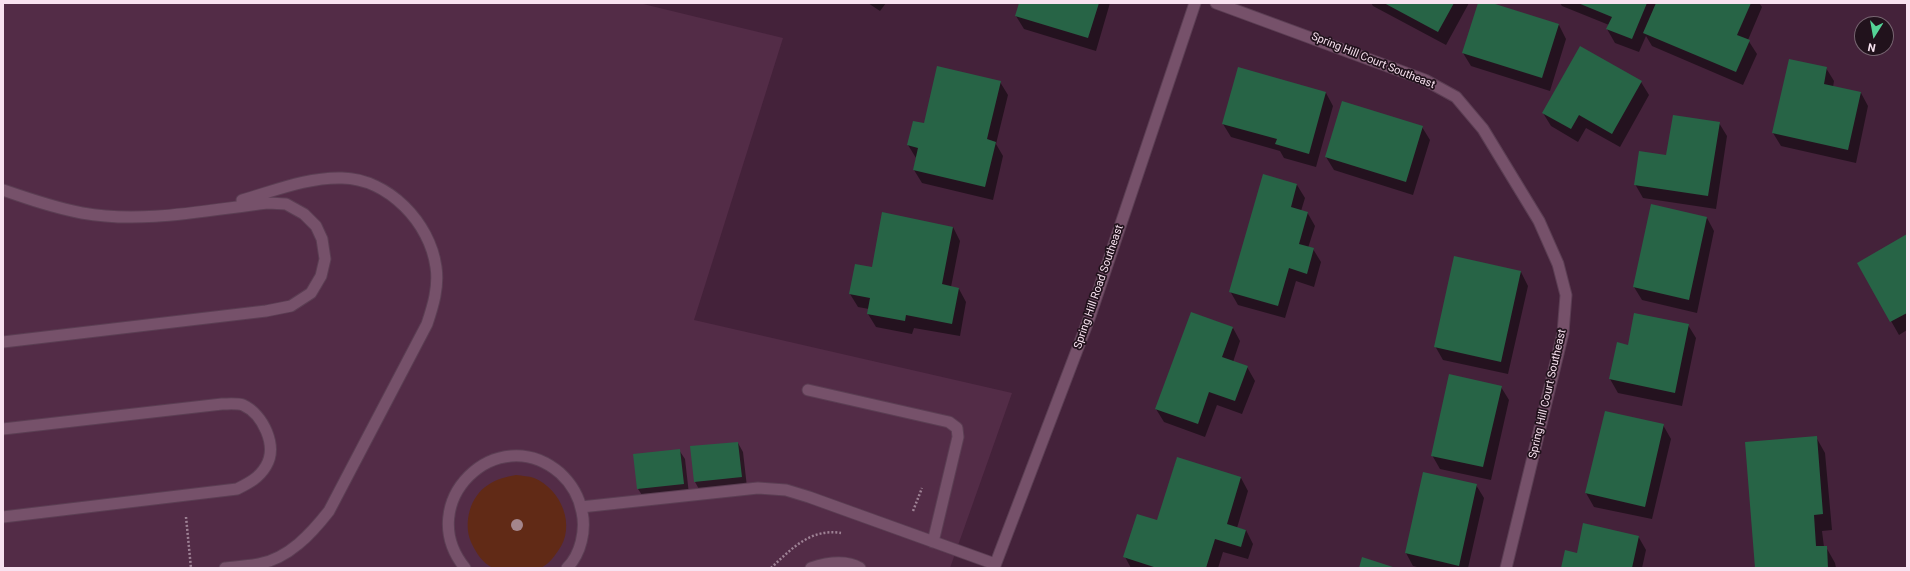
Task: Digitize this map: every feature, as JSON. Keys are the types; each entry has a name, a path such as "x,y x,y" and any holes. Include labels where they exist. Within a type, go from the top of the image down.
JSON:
{"street":[{"name":"Spring Hill Road Southeast","path":"994,566 1090,316 1195,3"},
{"name":"Spring Hill Court Southeast","path":"1216,3 1425,80 1456,97 1483,129 1540,221 1558,264 1566,294 1563,333 1506,568"},
{"path":"210,210 310,180 343,178 360,181 377,187 407,208 423,229 431,247 436,268 437,285 433,306 427,324 329,511 313,532 280,556 260,564 225,568"},
{"path":"3,183 48,205"},
{"path":"3,190 48,205 83,213 114,216 150,217 268,202 286,204 304,214 316,226 322,239 325,259 321,276 311,292 291,306 266,311 3,342"},
{"path":"808,390 949,422 957,428 958,437 933,542"},
{"path":"3,429 222,404 242,404 254,411 263,423 268,437 270,452 266,465 254,480 237,489 184,497 3,517"},
{"path":"465,568 456,558 448,536 448,514 455,492 469,475 487,462 509,456 531,458 552,466 569,481 580,500 584,522 581,545 567,568"},
{"path":"581,507 758,488 786,490 933,542 994,566"},
{"path":"811,568 821,564 842,563 860,568"}],"path":[{"path":"184,497 191,568"}],"shaded area":[{"path":"3,3 639,3 783,38 694,320 1012,393 950,568 3,568"},
{"path":"516,475 528,476 544,483 558,499 566,520 564,541 552,559 543,567 537,569 491,567 477,554 469,535 468,519 470,510 477,496 494,481"}],"building":[{"path":"1019,3 1099,3 1088,38 1015,16"},
{"path":"1384,3 1454,3 1438,32"},
{"path":"1478,3 1492,3 1559,24 1542,78 1462,53"},
{"path":"1578,3 1647,3 1632,39 1606,29 1612,17"},
{"path":"1656,3 1751,3 1737,35 1750,40 1736,72 1643,33"},
{"path":"1580,46 1642,81 1612,134 1579,115 1571,129 1542,113"},
{"path":"1789,59 1827,67 1824,84 1861,92 1848,150 1772,133"},
{"path":"937,66 1001,81 987,139 996,142 985,187 913,170 918,148 907,145 913,121 924,123"},
{"path":"1238,67 1326,92 1309,154 1275,144 1277,139 1222,124"},
{"path":"1342,101 1423,126 1406,182 1325,157"},
{"path":"1673,115 1720,122 1708,196 1634,185 1639,151 1666,155"},
{"path":"1263,174 1297,184 1291,207 1308,212 1299,244 1314,248 1307,274 1289,268 1278,306 1229,292"},
{"path":"1651,204 1707,217 1689,300 1633,287"},
{"path":"882,212 953,227 942,284 959,288 952,324 906,315 905,321 867,314 870,298 849,294 855,264 872,267"},
{"path":"1907,234 1907,313 1890,322 1857,263"},
{"path":"1454,256 1521,271 1501,362 1434,347"},
{"path":"1191,312 1233,327 1222,357 1248,366 1235,401 1209,392 1198,424 1155,409"},
{"path":"1634,313 1689,324 1675,393 1609,379 1617,342 1628,345"},
{"path":"1449,374 1502,386 1483,467 1431,456"},
{"path":"1605,411 1664,424 1645,507 1585,493"},
{"path":"1817,436 1823,514 1814,515 1816,546 1827,546 1828,568 1755,568 1745,442"},
{"path":"738,442 742,477 694,482 690,446"},
{"path":"680,449 684,484 637,489 633,454"},
{"path":"1177,457 1241,477 1227,524 1246,530 1241,547 1215,539 1206,568 1157,568 1123,557 1137,514 1157,520"},
{"path":"1423,472 1477,484 1459,566 1405,553"},
{"path":"1583,523 1639,536 1632,568 1561,568 1565,550 1577,553"},
{"path":"1362,557 1396,568 1359,568"}]}
